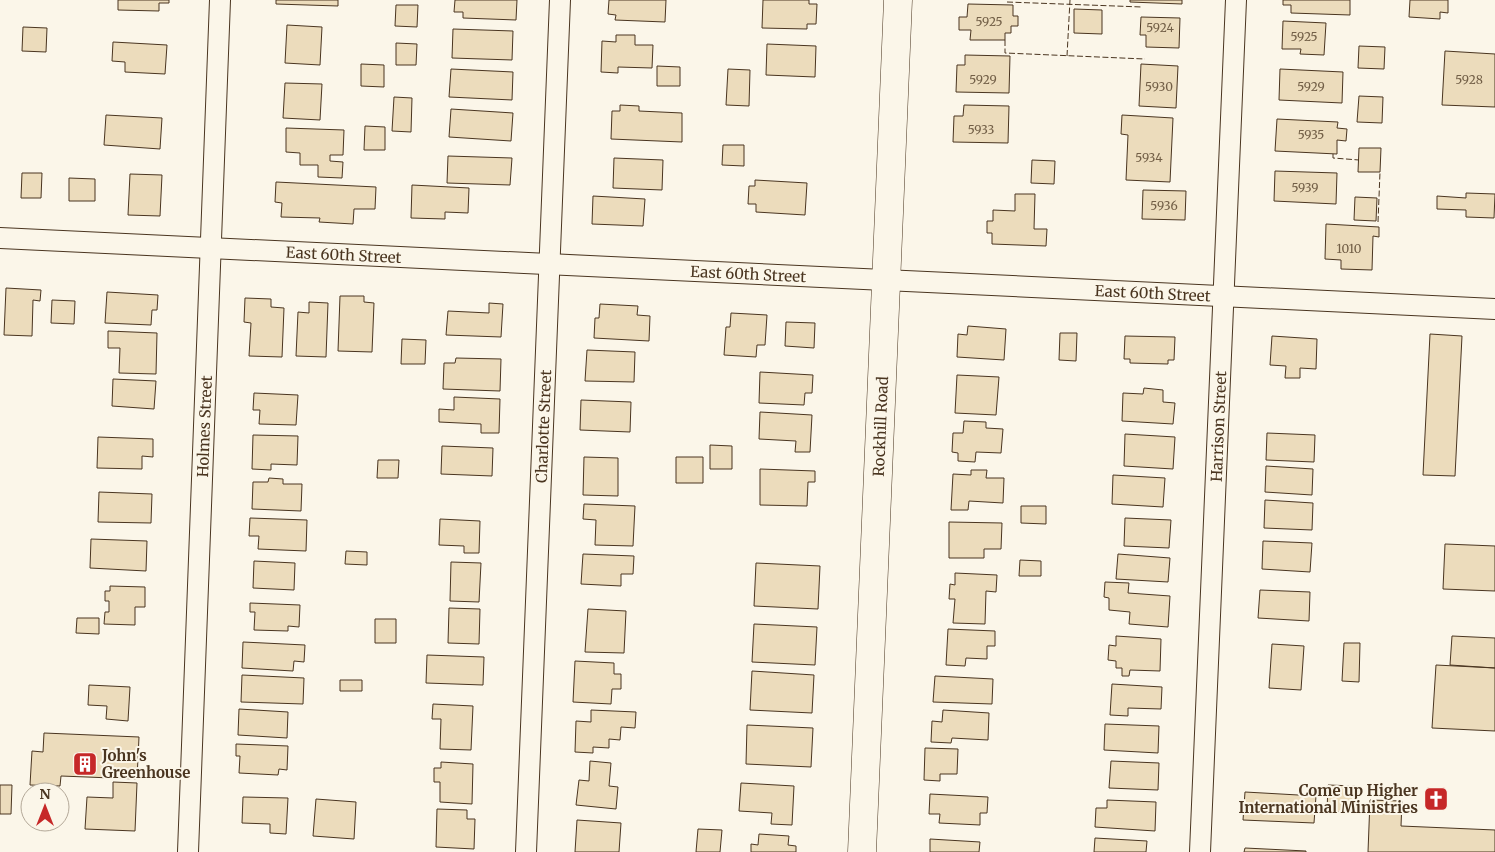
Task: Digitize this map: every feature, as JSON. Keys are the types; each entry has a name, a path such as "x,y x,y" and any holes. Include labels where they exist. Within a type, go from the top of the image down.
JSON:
{"main road":[{"name":"Rockhill Road","path":"862,852 898,0"}],"street":[{"name":"Holmes Street","path":"188,852 220,0"},
{"name":"Charlotte Street","path":"526,852 560,0"},
{"name":"Harrison Street","path":"1200,852 1236,0"},
{"name":"East 60th Street","path":"0,238 1495,309"}],"building":[{"path":"118,0 169,0 169,3 159,3 159,11 118,10"},
{"path":"276,0 338,0 338,6 276,4"},
{"path":"455,0 517,0 516,20 463,18 463,12 454,12"},
{"path":"609,0 666,0 665,22 615,20 616,15 608,14"},
{"path":"763,0 809,0 809,4 817,4 816,24 807,24 807,29 762,28"},
{"path":"1130,0 1182,0 1182,4 1130,2"},
{"path":"1283,0 1350,0 1350,15 1291,13 1291,5 1283,5"},
{"path":"1410,0 1448,0 1448,13 1440,12 1440,19 1409,17"},
{"path":"968,4 1013,5 1013,16 1018,16 1018,26 1011,26 1011,33 1005,33 1005,40 970,40 971,30 959,30 959,17 967,17"},
{"path":"396,5 418,5 417,27 395,26"},
{"path":"1074,9 1102,10 1102,34 1074,33"},
{"path":"1141,17 1180,18 1179,48 1146,47 1146,35 1140,35"},
{"path":"1283,21 1326,23 1324,55 1300,54 1301,49 1282,49"},
{"path":"287,25 322,27 320,65 285,63"},
{"path":"23,27 47,28 46,52 22,51"},
{"path":"453,29 513,31 512,60 452,58"},
{"path":"616,35 635,35 635,45 653,45 652,68 618,67 618,73 601,72 602,41 616,42"},
{"path":"113,42 167,45 165,74 125,72 125,62 112,61"},
{"path":"396,43 417,44 416,65 396,65"},
{"path":"767,44 816,46 815,77 766,75"},
{"path":"1359,46 1385,47 1384,69 1358,68"},
{"path":"1445,51 1495,54 1495,107 1442,105"},
{"path":"965,55 1010,56 1009,93 956,92 957,65 965,65"},
{"path":"361,64 384,65 384,87 361,86"},
{"path":"1141,64 1178,66 1176,108 1139,106"},
{"path":"657,66 680,67 680,86 657,86"},
{"path":"451,69 513,72 512,100 449,97"},
{"path":"728,69 750,70 749,106 726,105"},
{"path":"1280,69 1343,72 1342,103 1279,100"},
{"path":"285,83 322,84 320,120 283,118"},
{"path":"1359,96 1383,97 1382,123 1357,122"},
{"path":"394,97 412,98 411,132 392,131"},
{"path":"620,105 639,106 639,111 682,113 682,142 611,139 612,111 620,111"},
{"path":"964,105 1009,106 1008,143 953,142 954,116 963,116"},
{"path":"451,109 513,113 511,141 449,137"},
{"path":"106,115 162,118 160,149 104,145"},
{"path":"1122,115 1173,118 1170,182 1126,180 1128,135 1121,134"},
{"path":"1277,119 1338,122 1337,128 1347,129 1346,141 1337,140 1337,154 1275,151"},
{"path":"365,126 385,127 385,150 364,150"},
{"path":"286,128 344,130 343,155 330,155 330,161 343,162 342,178 318,177 318,165 300,165 300,153 286,152"},
{"path":"723,145 744,145 744,166 722,165"},
{"path":"1359,148 1381,148 1380,172 1358,172"},
{"path":"448,156 512,158 510,185 447,183"},
{"path":"614,158 663,160 662,190 613,188"},
{"path":"1032,160 1055,161 1054,184 1031,183"},
{"path":"1275,171 1337,173 1336,204 1274,201"},
{"path":"22,173 42,173 41,198 21,198"},
{"path":"130,174 162,175 160,216 128,215"},
{"path":"69,178 95,179 95,201 69,201"},
{"path":"755,180 807,183 805,215 756,212 756,204 748,204 749,186 755,186"},
{"path":"276,182 376,187 375,209 354,209 353,224 319,222 320,218 281,217 282,203 275,202"},
{"path":"412,185 469,188 468,213 445,212 445,219 411,218"},
{"path":"1143,190 1186,191 1185,220 1142,219"},
{"path":"1466,193 1495,194 1494,218 1466,217 1466,210 1437,209 1437,196 1466,198"},
{"path":"1015,194 1035,194 1034,229 1047,229 1046,246 992,244 992,233 987,233 987,221 993,221 993,210 1015,211"},
{"path":"593,196 645,199 643,226 592,224"},
{"path":"1355,197 1377,198 1376,221 1354,220"},
{"path":"1326,224 1379,227 1379,237 1373,236 1372,270 1341,269 1341,260 1325,259"},
{"path":"6,288 41,290 40,301 33,300 32,336 4,335"},
{"path":"107,292 158,295 157,310 152,310 151,325 105,323"},
{"path":"340,296 364,296 364,302 374,303 372,352 338,351"},
{"path":"245,298 271,299 271,307 284,308 282,357 249,356 251,323 244,322"},
{"path":"52,300 75,301 74,324 51,323"},
{"path":"309,302 328,303 326,357 296,356 298,312 309,313"},
{"path":"489,303 503,304 501,337 446,335 448,311 489,313"},
{"path":"600,304 638,306 637,315 650,316 649,341 594,338 595,318 599,318"},
{"path":"731,313 767,315 765,345 757,345 756,357 724,355 726,327 730,327"},
{"path":"786,322 815,323 814,348 785,346"},
{"path":"968,326 1006,329 1004,360 957,357 958,334 967,335"},
{"path":"108,331 157,333 156,374 119,373 120,348 108,348"},
{"path":"1060,333 1077,333 1076,361 1059,360"},
{"path":"1430,334 1462,336 1455,476 1423,475"},
{"path":"1125,336 1175,337 1174,360 1168,360 1168,364 1130,363 1130,359 1124,359"},
{"path":"1272,336 1317,339 1316,369 1300,368 1300,378 1285,378 1286,366 1270,365"},
{"path":"402,339 426,340 425,364 401,364"},
{"path":"587,350 635,352 634,382 585,381"},
{"path":"456,358 501,359 500,391 443,389 444,363 455,363"},
{"path":"760,372 813,375 812,393 805,393 804,405 759,403"},
{"path":"957,375 999,377 996,415 955,413"},
{"path":"113,379 156,381 154,409 112,406"},
{"path":"1144,388 1163,390 1163,402 1175,403 1173,424 1122,421 1123,393 1143,394"},
{"path":"254,393 298,395 296,425 259,424 260,410 253,410"},
{"path":"454,397 500,399 499,433 481,433 481,424 439,422 439,409 454,410"},
{"path":"581,400 631,402 630,432 580,430"},
{"path":"760,412 812,415 810,452 795,452 796,441 759,439"},
{"path":"964,421 986,422 986,428 1003,429 1001,453 976,452 975,462 958,461 958,453 952,452 953,433 963,433"},
{"path":"1267,433 1315,435 1314,462 1266,460"},
{"path":"1125,434 1175,437 1173,469 1124,466"},
{"path":"253,435 298,436 297,465 271,464 271,470 252,469"},
{"path":"98,437 153,439 153,457 142,456 142,469 97,468"},
{"path":"710,445 732,446 732,469 710,469"},
{"path":"442,446 493,448 492,476 441,474"},
{"path":"584,457 618,458 618,496 583,495"},
{"path":"676,457 703,457 703,483 676,483"},
{"path":"378,460 399,460 398,478 377,478"},
{"path":"1266,466 1313,469 1312,495 1265,492"},
{"path":"760,469 815,471 815,482 808,482 807,506 760,505"},
{"path":"971,470 987,470 986,478 1004,478 1003,503 969,501 968,510 951,510 953,474 971,475"},
{"path":"1113,475 1165,478 1163,507 1112,504"},
{"path":"269,478 283,479 283,484 302,484 301,511 252,509 253,482 268,482"},
{"path":"99,492 152,494 151,523 98,522"},
{"path":"1265,500 1313,503 1312,530 1264,528"},
{"path":"584,504 635,506 633,546 595,545 596,520 583,519"},
{"path":"1021,506 1046,506 1046,524 1021,523"},
{"path":"250,518 307,520 306,551 258,549 259,536 249,536"},
{"path":"1125,518 1171,520 1169,548 1124,546"},
{"path":"440,519 480,521 479,553 464,553 464,546 439,545"},
{"path":"949,522 1002,523 1001,549 984,549 984,558 949,558"},
{"path":"91,539 147,541 146,571 90,568"},
{"path":"1263,541 1312,543 1310,572 1262,569"},
{"path":"1445,544 1495,546 1495,591 1443,589"},
{"path":"346,551 367,552 367,565 345,564"},
{"path":"583,554 634,556 633,574 621,574 621,586 581,584"},
{"path":"1118,554 1170,558 1168,582 1116,579"},
{"path":"1020,560 1041,561 1041,576 1019,576"},
{"path":"254,561 295,563 294,590 253,588"},
{"path":"451,562 481,563 479,602 450,601"},
{"path":"756,563 820,566 818,609 754,606"},
{"path":"955,573 997,575 996,592 986,591 985,624 953,623 955,599 949,599 950,584 955,585"},
{"path":"1105,582 1129,583 1128,593 1170,596 1168,627 1129,624 1130,612 1109,610 1109,598 1104,597"},
{"path":"110,586 145,587 145,607 135,607 135,625 104,624 105,612 109,612 109,601 105,601 105,591 110,591"},
{"path":"1260,590 1310,592 1309,621 1258,618"},
{"path":"250,603 300,605 299,627 288,626 288,631 254,630 255,612 250,612"},
{"path":"449,608 480,609 479,644 448,643"},
{"path":"588,609 626,611 624,653 585,652"},
{"path":"77,618 99,618 99,634 76,633"},
{"path":"375,619 396,619 396,643 375,643"},
{"path":"754,624 817,627 815,665 752,662"},
{"path":"948,629 995,631 995,646 987,646 987,659 966,658 965,666 946,665"},
{"path":"1116,636 1161,639 1160,671 1130,670 1129,676 1122,676 1122,668 1116,668 1116,661 1108,660 1109,645 1116,646"},
{"path":"1452,636 1495,638 1495,668 1450,665"},
{"path":"243,642 305,645 304,662 294,661 293,671 242,668"},
{"path":"1344,643 1360,643 1359,682 1342,681"},
{"path":"1272,644 1304,646 1301,690 1269,688"},
{"path":"427,655 484,657 483,685 426,683"},
{"path":"575,661 614,663 614,674 621,674 621,689 612,689 611,704 573,702"},
{"path":"1436,665 1495,668 1495,731 1432,728"},
{"path":"752,671 814,675 812,713 750,710"},
{"path":"242,675 304,678 303,704 241,702"},
{"path":"935,676 993,679 992,704 933,702"},
{"path":"340,680 362,680 362,691 340,691"},
{"path":"1112,684 1162,687 1161,709 1128,708 1128,716 1110,715"},
{"path":"89,685 130,687 128,721 106,719 107,706 88,705"},
{"path":"433,704 473,706 471,750 440,749 441,719 432,719"},
{"path":"239,709 288,712 287,738 238,735"},
{"path":"591,710 636,712 635,728 621,727 620,740 609,739 609,748 593,747 593,753 575,752 576,721 591,722"},
{"path":"943,710 989,713 988,740 952,738 951,743 931,742 932,721 942,722"},
{"path":"1105,724 1159,726 1158,753 1104,750"},
{"path":"747,725 813,728 811,767 746,764"},
{"name":"John's Greenhouse","path":"44,733 139,737 137,779 61,776 60,782 30,782 32,751 43,752"},
{"path":"236,744 288,746 287,770 279,769 278,775 239,773 240,756 236,756"},
{"path":"925,748 958,749 957,774 940,774 940,781 924,780"},
{"path":"590,761 611,763 609,786 618,787 616,809 576,805 579,780 589,781"},
{"path":"1111,761 1159,763 1158,790 1109,788"},
{"path":"441,762 473,764 472,804 440,802 440,782 434,782 434,768 441,768"},
{"path":"113,782 137,783 135,831 85,829 87,797 113,798"},
{"path":"741,783 794,786 792,825 771,824 772,813 739,811"},
{"path":"0,785 12,785 11,814 0,814"},
{"path":"1328,785 1355,786 1353,812 1327,811"},
{"path":"1245,792 1316,796 1314,823 1243,820"},
{"path":"930,794 988,797 987,813 980,813 980,825 939,823 940,814 929,814"},
{"path":"243,797 288,798 286,834 270,833 270,824 242,823"},
{"path":"316,799 356,802 354,839 313,836"},
{"path":"1107,800 1156,802 1155,831 1095,827 1096,808 1107,808"},
{"path":"1370,800 1402,801 1401,826 1495,830 1495,852 1368,852"},
{"path":"437,809 467,810 467,819 475,819 474,849 436,847"},
{"path":"577,820 621,823 619,852 575,852"},
{"path":"698,829 722,830 720,852 696,852"},
{"path":"759,834 789,836 788,845 796,846 796,852 751,852 751,844 758,845"},
{"path":"1095,838 1147,841 1146,852 1094,852"},
{"path":"930,839 980,842 979,852 930,852"},
{"path":"1245,848 1306,851 1306,852 1244,852"}],"fence":[{"path":"1067,56 1070,0"},
{"path":"1007,2 1142,7"},
{"path":"1005,40 1005,53 1145,59"},
{"path":"1333,154 1333,158 1359,160"},
{"path":"1378,222 1380,172"}],"place":[{"name":"John's Greenhouse","path":"85,764"},
{"name":"Come up Higher International Ministries","path":"1436,799"}]}
